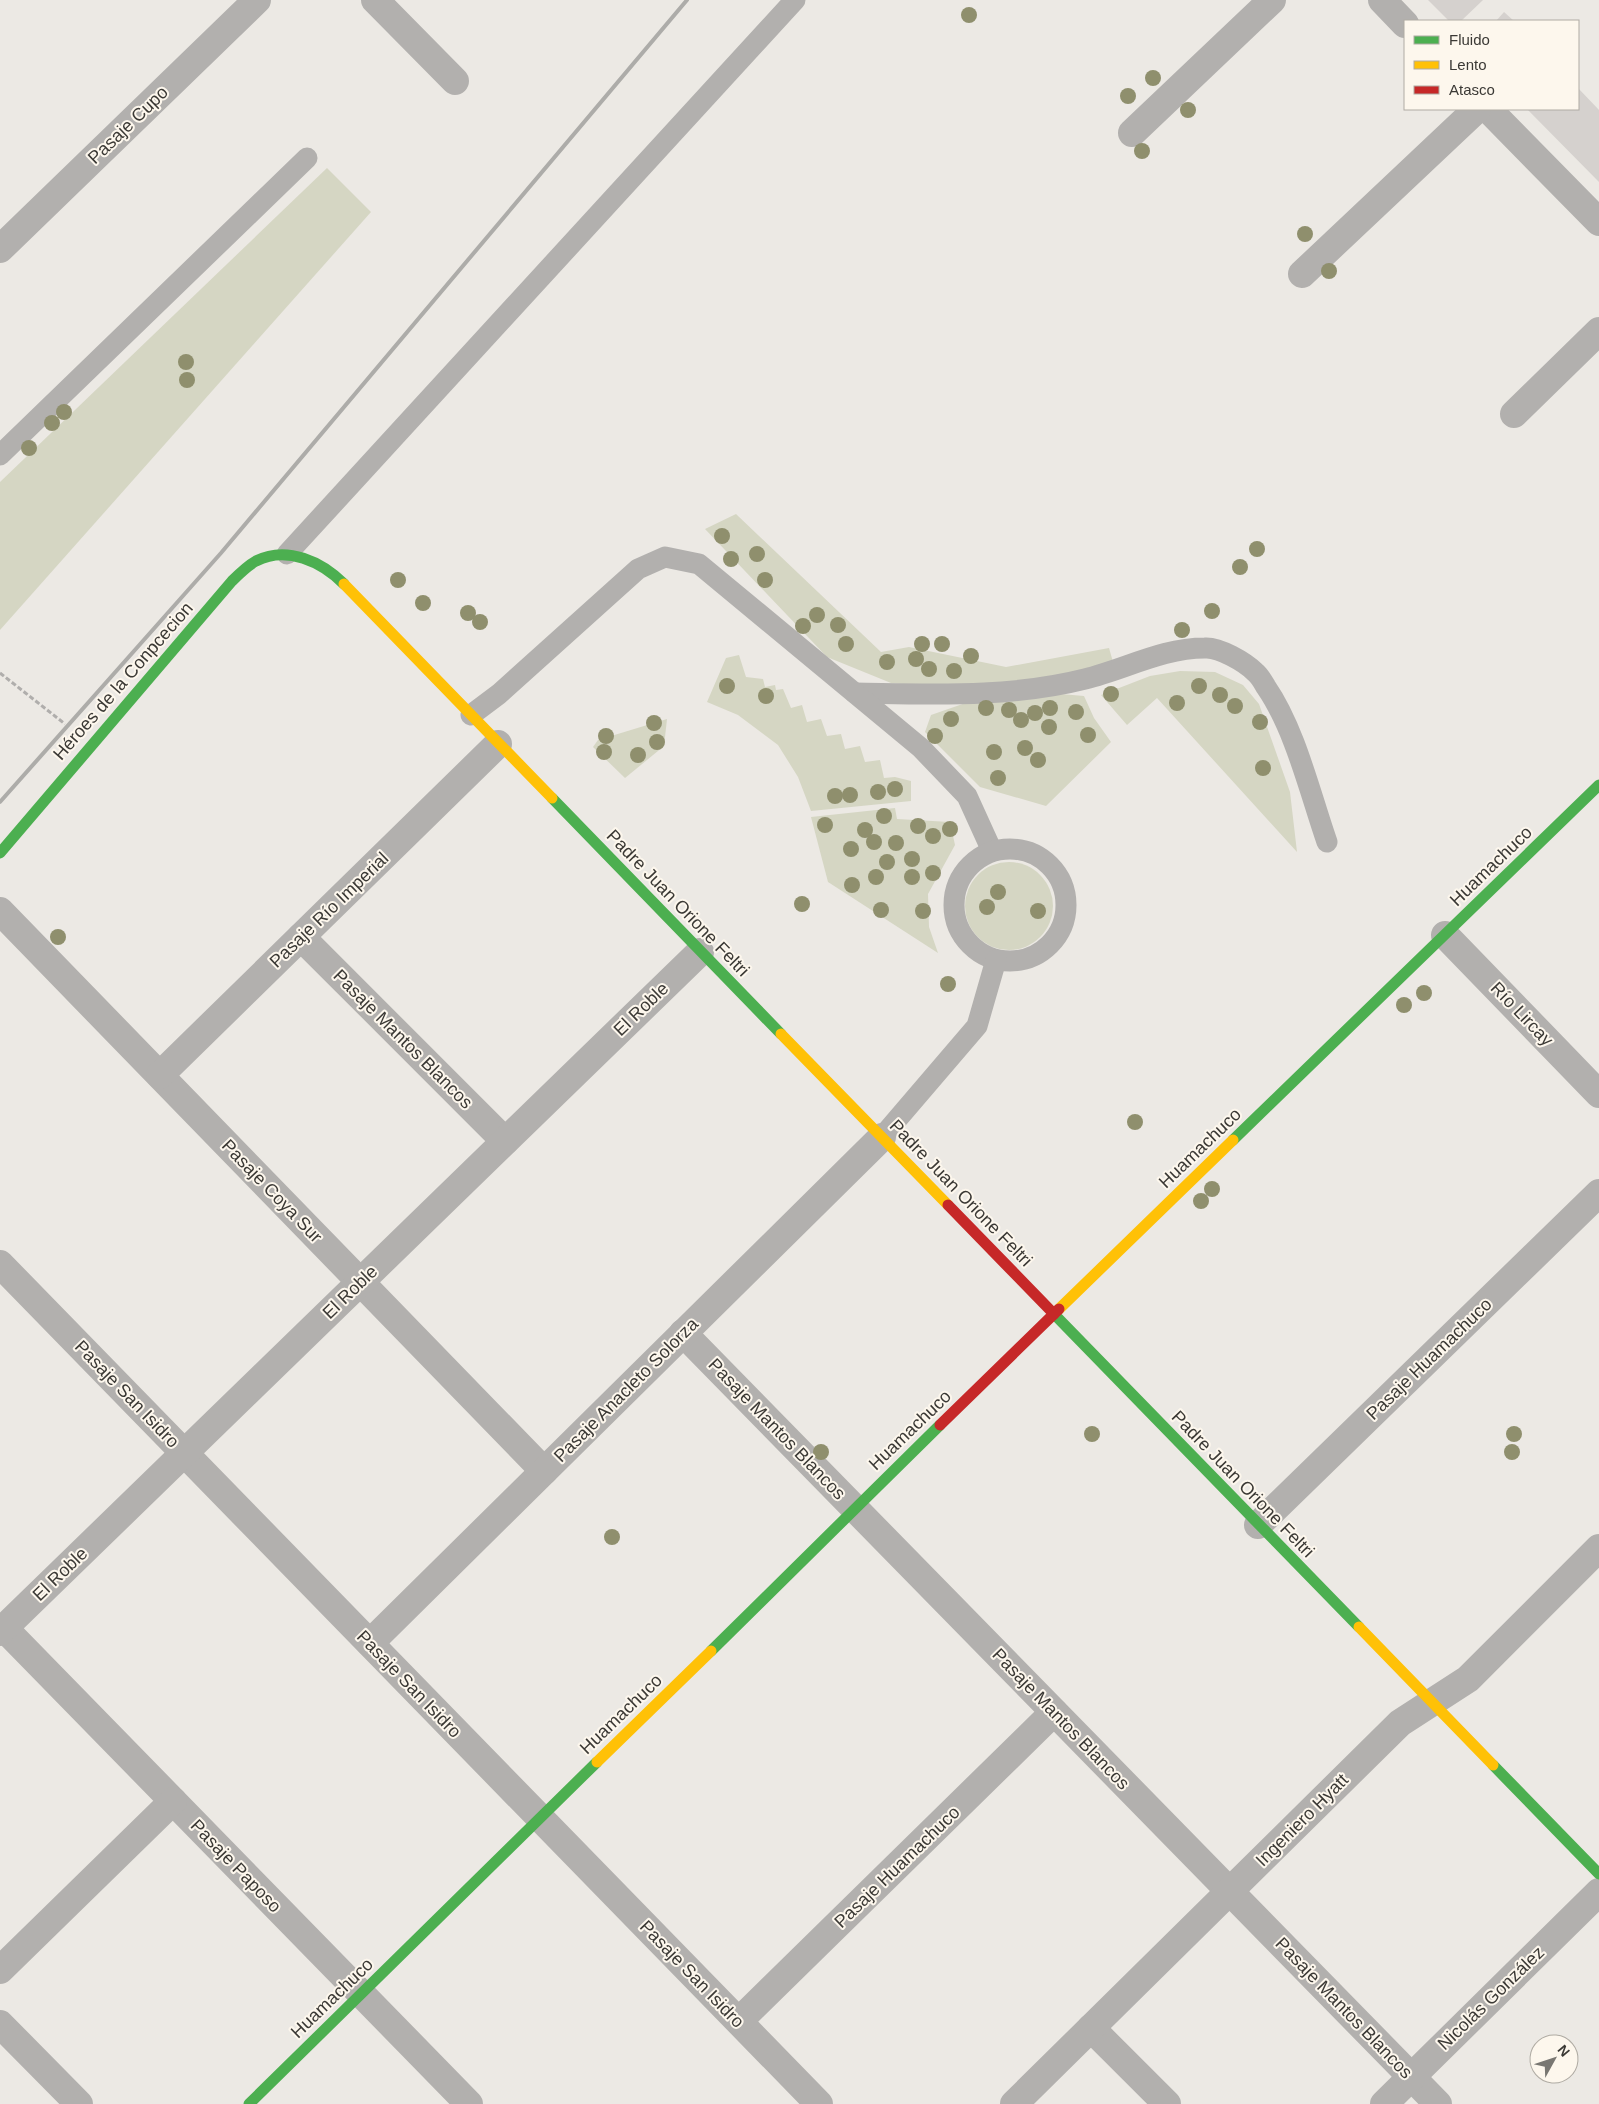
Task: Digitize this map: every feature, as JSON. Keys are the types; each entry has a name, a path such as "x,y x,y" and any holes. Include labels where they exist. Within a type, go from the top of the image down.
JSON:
{"street":[{"name":"Pasaje Cupo","path":"0,249 257,0"},
{"path":"375,0 455,82"},
{"path":"1132,133 1272,0"},
{"path":"1382,0 1404,23"},
{"path":"1302,274 1476,110"},
{"path":"1489,110 1599,222"},
{"path":"1514,414 1599,331"},
{"name":"Padre Juan Orione Feltri","path":"287,554 306,558 326,568 336,577 1599,1874"},
{"name":"Héroes de la Conpcecion","path":"0,853 91,744 239,575 258,559 287,554"},
{"name":"Pasaje Río Imperial","path":"160,1075 498,744"},
{"name":"Huamachuco","path":"249,2104 1054,1314 1599,785"},
{"name":"Pasaje Coya Sur","path":"0,911 544,1472"},
{"name":"Río Lircay","path":"1445,935 1599,1094"},
{"name":"Pasaje Mantos Blancos","path":"301,937 505,1142"},
{"name":"El Roble","path":"2,1630 700,952"},
{"name":"Pasaje Anacleto Solorza","path":"370,1643 882,1137"},
{"name":"Pasaje Huamachuco","path":"1258,1525 1599,1192"},
{"name":"Pasaje San Isidro","path":"0,1264 819,2104"},
{"name":"Pasaje Mantos Blancos","path":"683,1334 1438,2104"},
{"name":"Ingeniero Hyatt","path":"1014,2104 1400,1723 1468,1679 1599,1548"},
{"name":"Pasaje Paposo","path":"2,1630 469,2104"},
{"name":"Pasaje Huamachuco","path":"739,2022 1054,1712"},
{"path":"0,1970 173,1802"},
{"name":"Nicolás González","path":"1384,2104 1599,1892"},
{"path":"0,2024 79,2104"},
{"path":"1091,2028 1167,2104"}],"lane":[{"path":"287,554 795,0"},
{"path":"0,455 307,158"},
{"path":"471,715 499,694 638,569 665,557 699,564 921,748 967,796 992,851"},
{"path":"855,693 952,695 1018,690 1085,679 1165,652 1207,647 1234,657 1256,672 1274,700 1291,739 1327,842"},
{"path":"1010,848 1027,851 1042,859 1056,871 1063,887 1067,904 1065,921 1058,936 1046,949 1031,958 1014,962 996,960 980,953 966,940 957,924 953,906 956,888 964,871 977,858 992,851 1010,848"},
{"path":"882,1137 976,1026 996,960"}],"path":[{"path":"0,673 91,744"}],"green space":[{"path":"327,168 371,212 0,630 0,482"},
{"path":"736,514 881,652 909,647 1006,667 1109,648 1113,662 1072,677 951,688 891,683 827,657 705,529"},
{"path":"739,655 746,677 763,679 765,687 775,685 776,690 783,689 791,708 802,705 807,722 821,719 827,736 841,734 845,749 860,746 865,762 880,760 884,778 895,777 911,781 911,801 811,811 798,777 778,745 738,715 707,702 726,658"},
{"path":"1180,671 1215,672 1243,685 1259,704 1290,792 1297,852 1157,698 1127,725 1101,695 1150,676"},
{"path":"1049,693 1084,696 1094,718 1111,742 1046,806 980,787 925,732 931,715 977,699"},
{"path":"667,719 664,746 625,778 593,747 598,740"},
{"path":"895,808 897,819 950,822 955,845 928,894 929,927 938,953 828,882 811,817"},
{"path":"1009,862 1026,866 1040,875 1049,889 1053,906 1049,923 1040,937 1026,946 1009,950 992,946 978,937 969,923 965,906 969,889 978,875 992,866"}],"building":[{"path":"1428,0 1483,0 1462,20 1448,20"},
{"path":"1504,12 1513,20 1497,20"},
{"path":"1579,89 1599,110 1599,182 1528,110 1579,110"}],"railway":[{"path":"0,802 221,553 687,0"}],"traffic: fast":[{"path":"0,853 232,581 246,568 268,556 292,555 315,563 344,584"},
{"path":"1233,1140 1599,785"},
{"path":"552,798 781,1034"},
{"path":"1054,1314 1359,1627"},
{"path":"711,1651 940,1425"},
{"path":"249,2104 597,1762"},
{"path":"1493,1765 1599,1874"}],"traffic: slow":[{"path":"344,584 552,798"},
{"path":"781,1034 948,1205"},
{"path":"1059,1309 1233,1140"},
{"path":"1359,1627 1493,1765"},
{"path":"597,1762 711,1651"}],"traffic: jam":[{"path":"948,1205 1054,1314"},
{"path":"940,1425 1059,1309"}]}
